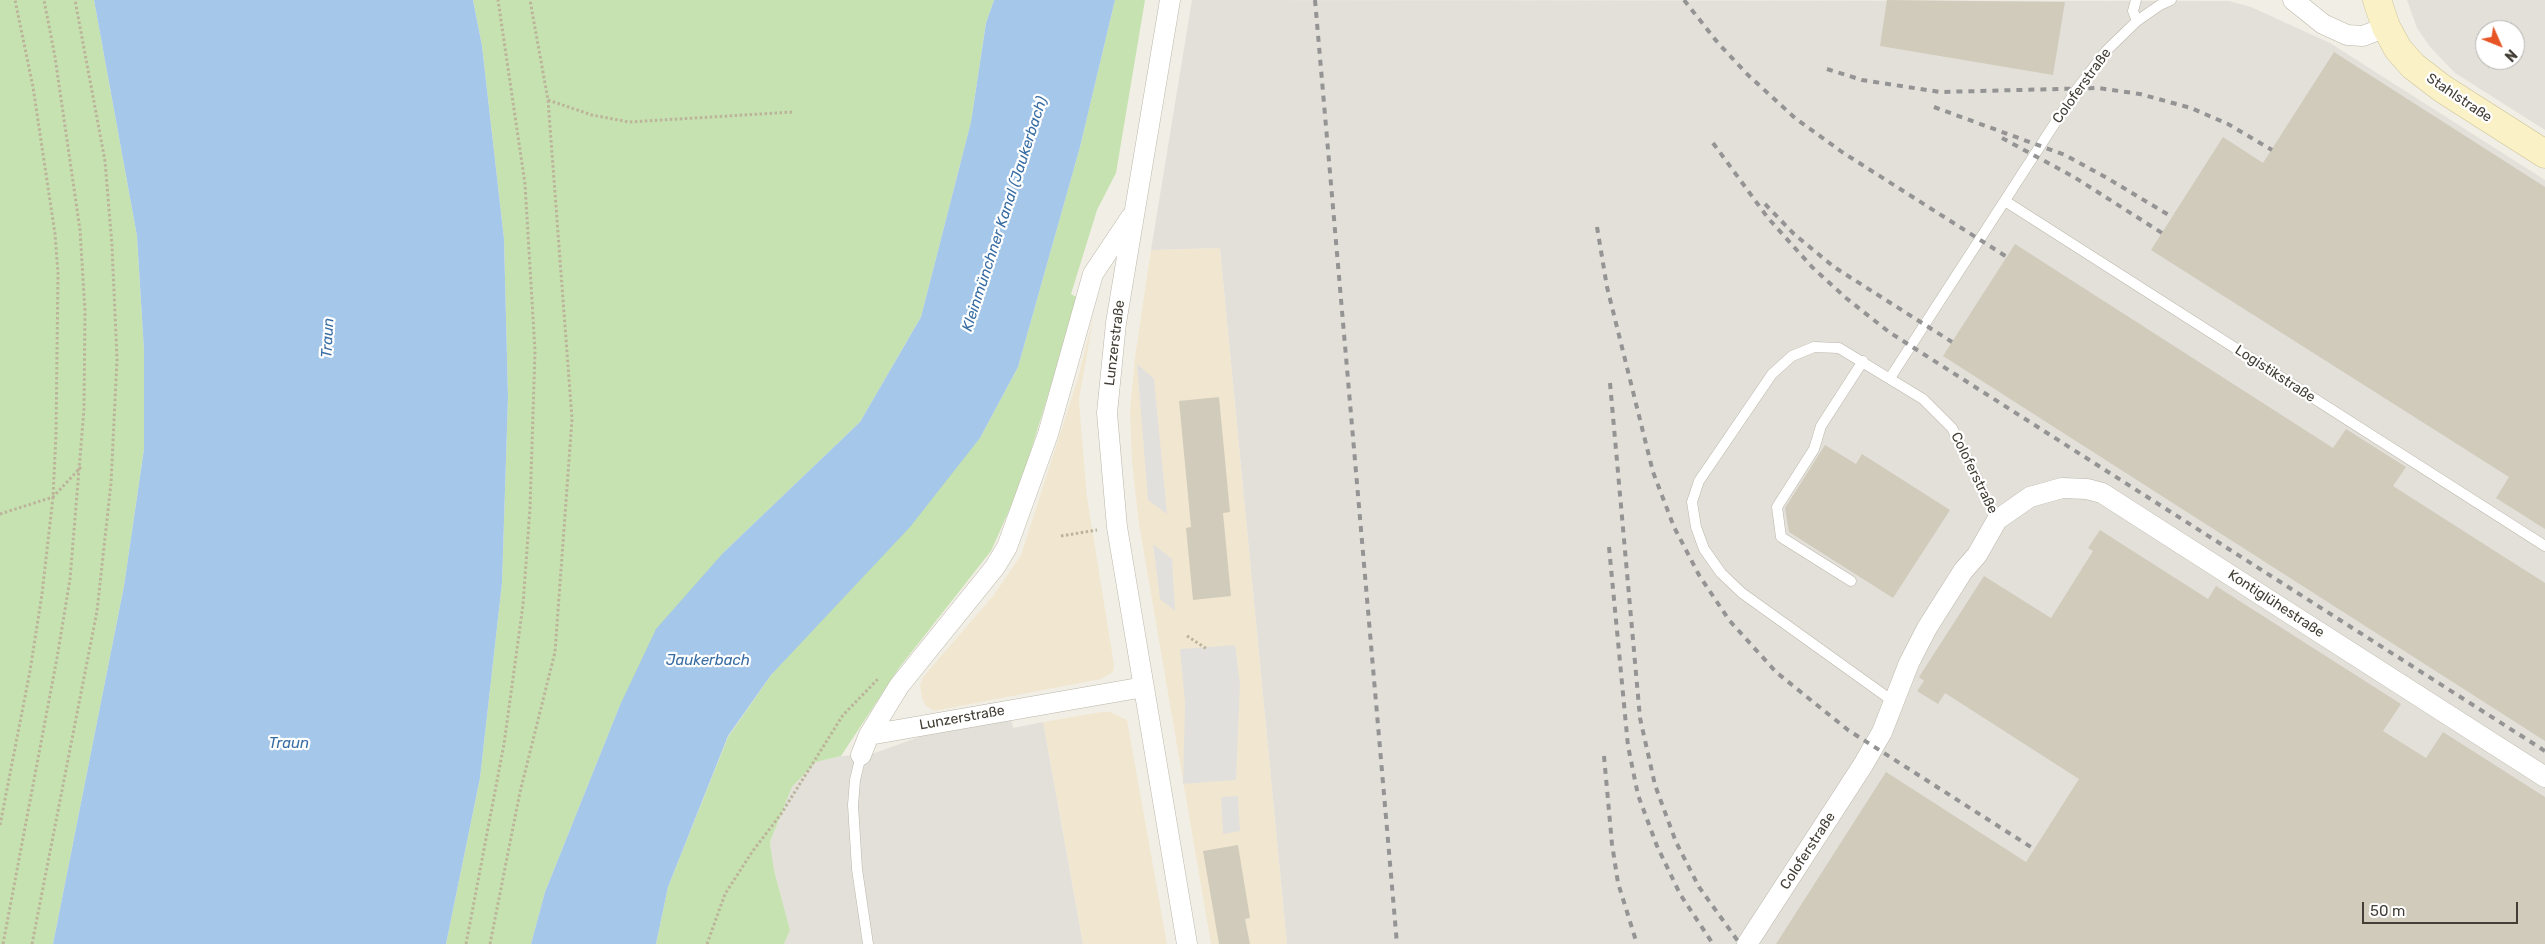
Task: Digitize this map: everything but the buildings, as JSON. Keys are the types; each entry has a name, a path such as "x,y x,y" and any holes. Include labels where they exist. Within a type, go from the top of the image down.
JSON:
{"street":[{"name":"Lunzerstraße","path":"1170,0 1116,323 1107,413 1117,527 1187,944"},
{"path":"2291,0 2323,24 2347,35 2363,36 2386,27"},
{"name":"Stahlstraße","path":"2377,0 2386,27 2398,49 2413,66 2444,89 2545,154"},
{"path":"861,755 869,735 908,674 995,567 1007,546 1048,434 1093,274 1135,211"},
{"name":"Kontiglühestraße","path":"1998,520 2030,497 2062,488 2086,489 2102,493 2545,777"},
{"name":"Coloferstraße","path":"1747,944 1863,765 1882,732 1909,663 1927,628 1963,571 1977,555 1998,520"},
{"name":"Lunzerstraße","path":"869,735 1144,687"}],"lane":[{"path":"2136,0 2133,11 2137,21"},
{"name":"Coloferstraße","path":"1998,520 1952,428 1924,399 1890,378 2077,89 2106,51 2137,21 2160,5 2171,0"},
{"name":"Logistikstraße","path":"2005,201 2545,546"},
{"path":"1890,378 1839,348 1814,346 1792,356 1772,374 1699,480 1692,502 1696,527 1704,549 1721,573 1742,593 1894,702"},
{"path":"1851,581 1781,536 1777,507 1814,449 1820,426 1863,361"},
{"path":"861,755 855,780 853,805 857,869 868,944"}],"path":[{"path":"0,825 30,671 42,594 53,497 58,298 55,234 33,87 15,0"},
{"path":"3,944 57,658 71,570 81,467 85,357 83,260 70,158 44,0"},
{"path":"32,944 97,611 111,483 116,369 112,246 105,161 87,55 74,0"},
{"path":"466,944 504,744 523,605 530,498 535,351 525,184 498,0"},
{"path":"490,944 520,792 555,652 572,419 548,100 530,0"},
{"path":"548,100 592,115 628,122 793,112"},
{"path":"0,514 53,497 81,467"},
{"path":"1061,536 1098,530"},
{"path":"1187,636 1207,649"},
{"path":"707,944 725,894 752,852 781,814 843,715 880,677"}],"shaded area":[{"path":"1192,0 2229,1 2251,7 2330,43 2545,180 2545,944 1287,944 1220,248 1151,250"},
{"path":"2407,0 2545,0 2545,130 2455,73 2430,47 2417,28"},
{"path":"1220,248 1287,944 1211,944 1139,524 1132,462 1130,411 1135,357 1151,250"},
{"path":"1094,315 1079,399 1087,497 1114,665 1113,672 1101,679 934,711 926,706 922,698 920,685 923,677 993,596 1021,555 1078,378"},
{"path":"1137,364 1154,379 1167,514 1148,500"},
{"path":"1153,544 1172,559 1175,611 1160,599"},
{"path":"1235,645 1240,684 1236,780 1183,784 1185,703 1180,649"},
{"path":"1110,712 1127,720 1167,944 1083,944 1043,722"},
{"path":"1011,719 1013,728 1043,722 1083,944 784,944 790,930 774,870 770,842 792,787 816,762 841,756 872,754 922,736"},
{"path":"1238,796 1240,831 1223,834 1221,797"}],"green space":[{"path":"0,0 94,0 137,236 144,351 144,449 124,586 53,944 0,944"},
{"path":"473,0 994,0 986,23 971,122 921,317 860,422 723,553 620,705 545,892 531,944 446,944 480,778 502,583 508,397 504,239 482,46"},
{"path":"1115,0 1145,0 1116,173 1097,210 1071,294 1078,298 1020,486 991,551 899,668 841,756 816,762 792,787 770,842 774,870 790,930 784,944 656,944 668,887 728,737 771,675 980,438 1018,367 1080,147"}],"water":[{"name":"Traun","path":"94,0 473,0 482,46 504,239 508,397 502,583 480,778 446,944 53,944 124,586 144,449 144,351 137,236"},
{"name":"Jaukerbach","path":"994,0 1115,0 1080,147 1018,367 980,438 910,527 771,675 728,736 668,887 656,944 531,944 545,892 620,705 656,629 723,553 860,422 921,317 971,122 986,23"}],"railway":[{"path":"1315,0 1397,944"},
{"path":"1684,0 1718,43 1748,75 1795,118 1842,152 2007,257"},
{"path":"1827,69 1862,80 1940,92 2098,88 2140,94 2191,108 2228,124 2272,150"},
{"path":"1934,107 2065,155 2172,217"},
{"path":"2002,138 2074,177 2162,233"},
{"path":"1713,143 1768,218 1812,267 1846,298 1889,332 2545,751"},
{"path":"1765,204 1794,234 1834,267 1952,342"},
{"path":"1597,227 1607,287 1653,472 1674,527 1699,575 1729,620 1776,672 1848,730 2034,849"},
{"path":"1610,383 1640,718 1655,785 1676,842 1699,887 1740,944"},
{"path":"1609,547 1628,746 1638,795 1657,846 1680,894 1713,944"},
{"path":"1604,756 1612,844 1618,883 1637,944"}],"water label":[{"name":"Kleinmünchner Kanal (Jaukerbach)","path":"1005,214"}]}
